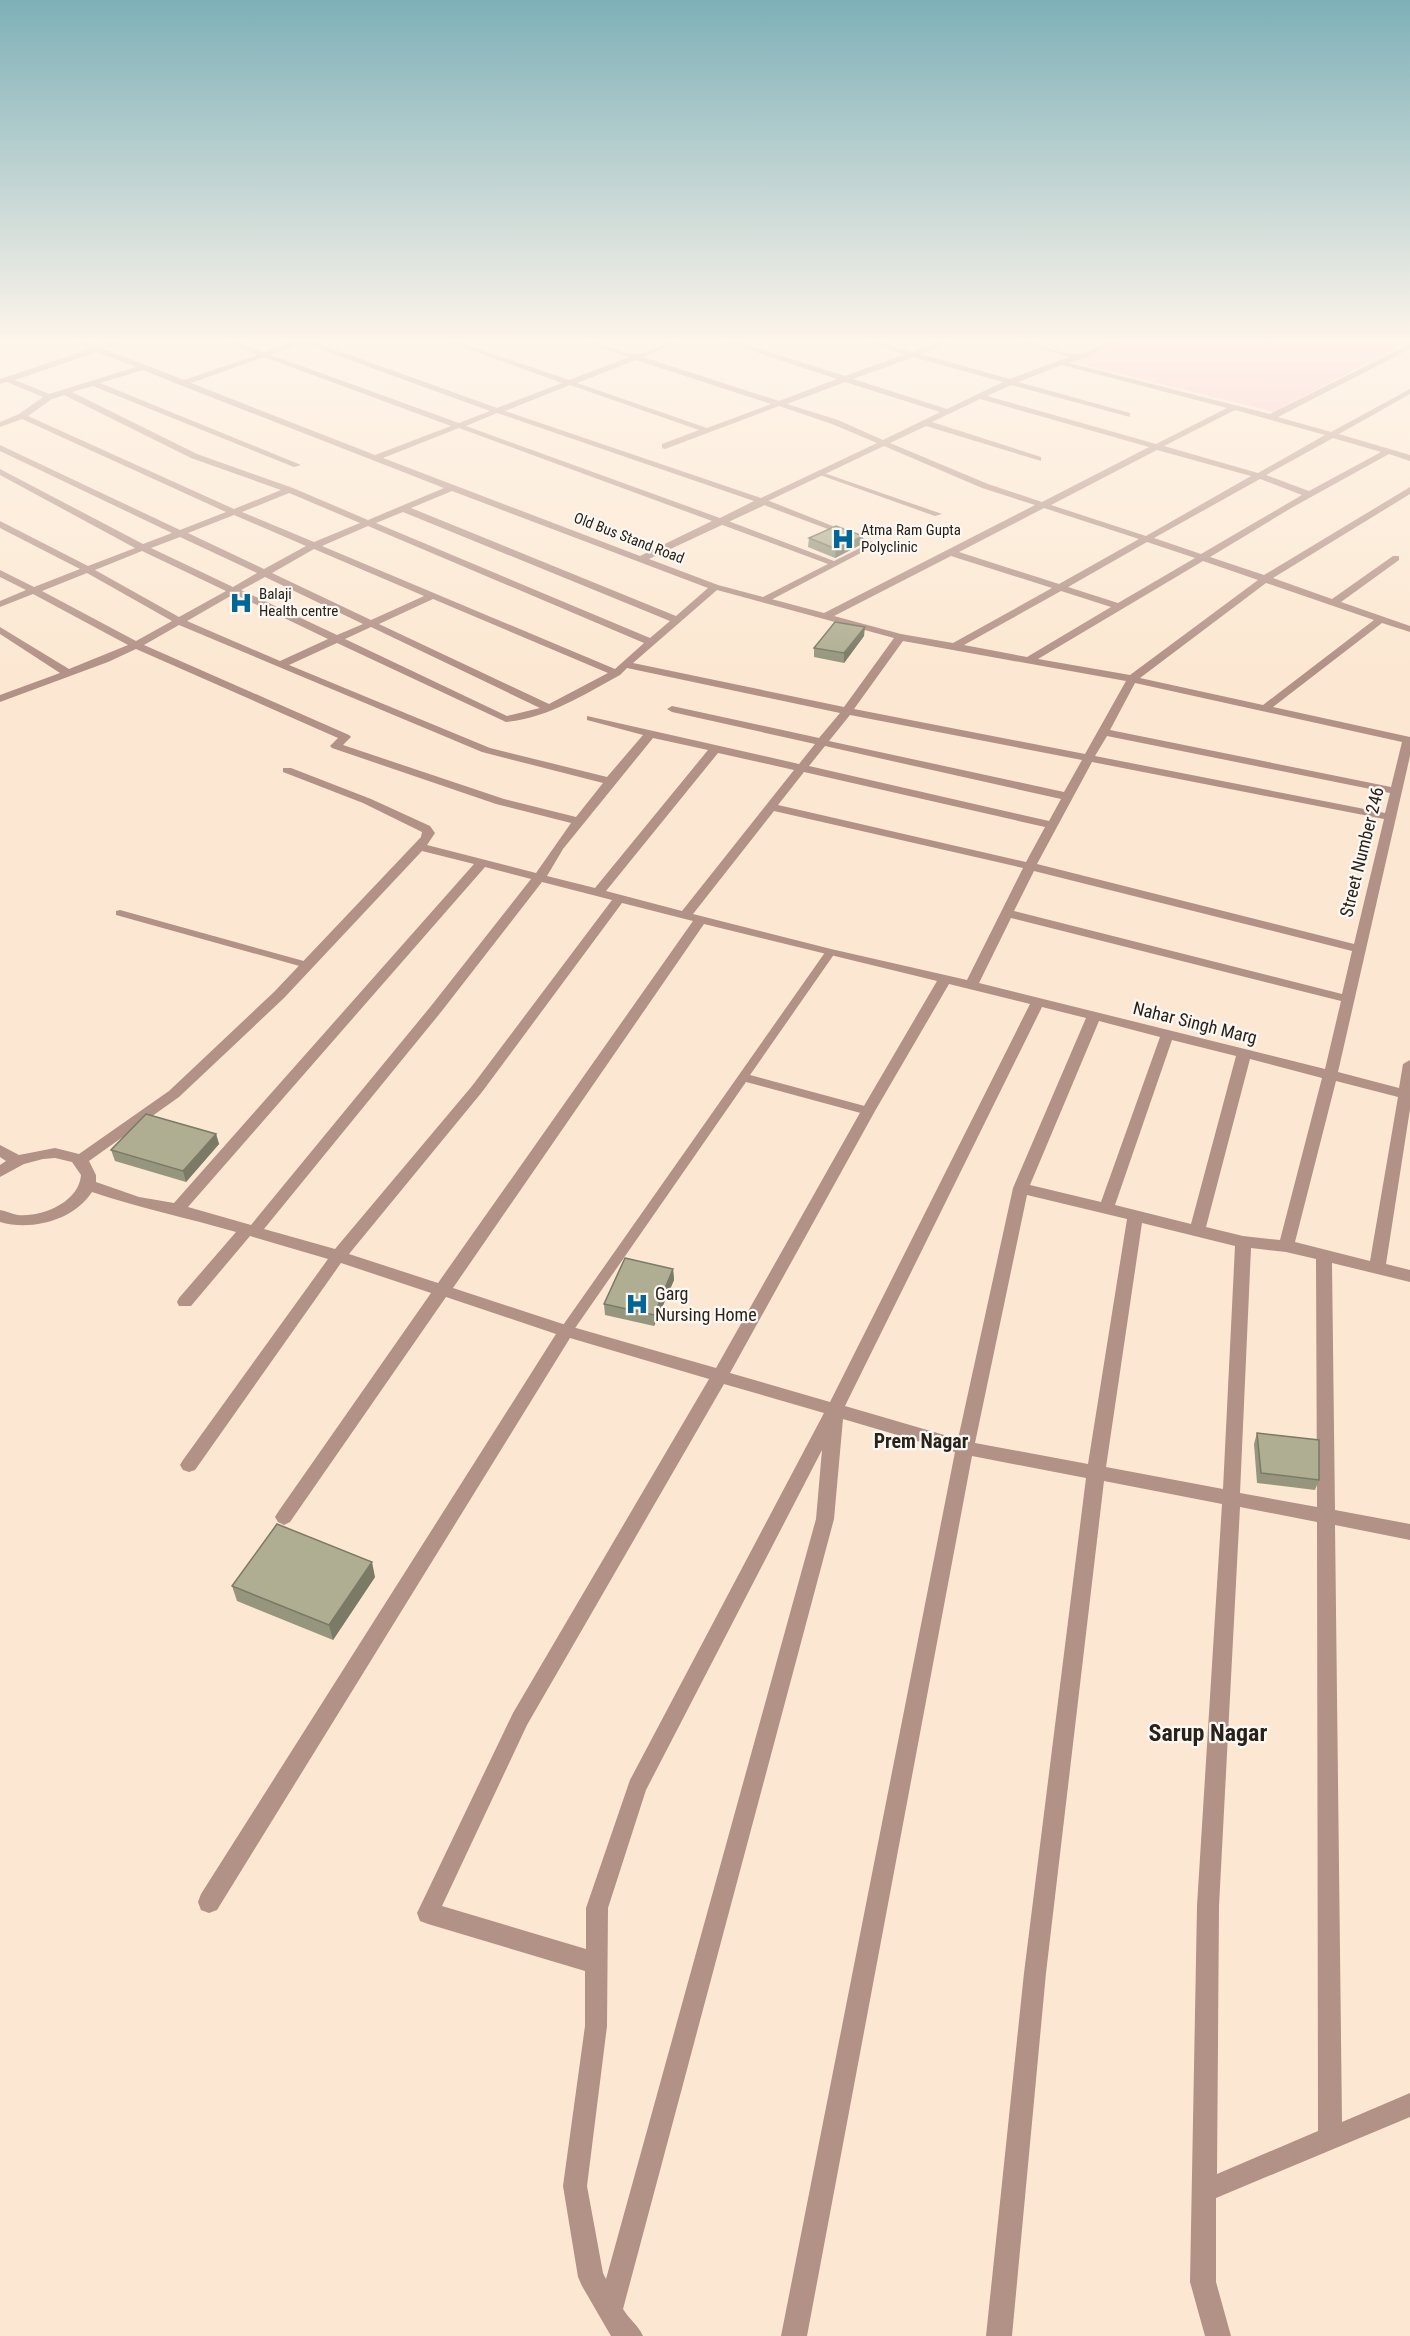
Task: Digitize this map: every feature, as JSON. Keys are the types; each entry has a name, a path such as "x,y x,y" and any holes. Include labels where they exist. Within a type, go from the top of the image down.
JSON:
{"street":[{"path":"4,450 548,707"},
{"path":"97,450 313,546 616,673"},
{"path":"182,450 290,490 651,642"},
{"path":"260,450 297,465"},
{"name":"Old Bus Stand Road","path":"355,450 715,587 900,637 1132,679"},
{"path":"375,458 396,450"},
{"path":"528,450 720,521"},
{"path":"612,450 764,502"},
{"path":"643,558 871,450"},
{"path":"901,450 985,486 1410,629"},
{"path":"1010,450 1038,459"},
{"path":"825,617 1150,450"},
{"path":"1167,450 1256,475 1299,489 1309,495"},
{"path":"952,648 1302,450"},
{"path":"1381,450 1410,458"},
{"path":"1027,661 1117,606 1387,452"},
{"path":"0,472 143,548 506,719 518,718 548,707 616,673 715,587"},
{"path":"0,698 136,645 313,546 452,488"},
{"path":"0,604 290,490"},
{"path":"971,985 1029,866 1105,732 1132,679 1265,579 1410,490"},
{"path":"405,508 677,620"},
{"path":"0,524 179,621 280,665 486,750 610,781"},
{"path":"952,553 1117,606"},
{"path":"1333,603 1396,558"},
{"path":"0,573 136,645 345,737 336,746 500,802 579,821"},
{"path":"280,665 432,596"},
{"path":"1265,708 1381,619"},
{"path":"0,630 68,673"},
{"path":"684,916 847,711 900,637"},
{"path":"626,665 847,711 1389,817"},
{"name":"Street Number 246","path":"1132,679 1409,739 1330,1076 1286,1246"},
{"path":"672,709 1069,797"},
{"path":"591,718 650,734 1053,825"},
{"path":"1105,732 1396,791"},
{"path":"185,1302 251,1230 436,1009 539,878 558,848 610,781 650,734"},
{"path":"597,894 716,749"},
{"path":"79,1161 174,1094 307,965 421,847 429,833 426,829 367,801 287,770"},
{"path":"771,807 1029,866 1358,949"},
{"name":"Nahar Singh Marg","path":"421,847 830,953 971,985 1408,1095"},
{"path":"177,1209 481,864"},
{"path":"189,1465 338,1256 477,1089 619,899"},
{"path":"1006,913 1347,999"},
{"path":"284,1517 700,920"},
{"path":"597,1963 428,1913 519,1719 720,1376 868,1111 945,980"},
{"path":"630,2336 619,2326 591,2277 575,2186 596,2026 597,1908 636,1787 834,1409 1038,1002"},
{"path":"794,2336 965,1448 1021,1188 1094,1016"},
{"path":"1106,1209 1167,1035"},
{"path":"1197,1232 1244,1054"},
{"path":"1377,1268 1408,1095 1410,1064"},
{"path":"0,1150 17,1161"},
{"path":"0,1172 17,1161 48,1153 63,1154 79,1161 84,1165 88,1175 87,1185 81,1197 69,1207 53,1215 18,1221 1,1217"},
{"path":"87,1185 137,1202 177,1209 338,1256 566,1331 965,1448 1410,1532"},
{"path":"1021,1188 1197,1232 1242,1242 1286,1246 1410,1276"},
{"path":"999,2336 1035,1973 1096,1473 1135,1216"},
{"path":"1218,2336 1203,2282 1208,1906 1231,1500 1242,1242"},
{"path":"1324,1255 1330,2139"},
{"path":"209,1902 566,1331"},
{"path":"610,2311 825,1519 834,1409"},
{"path":"1204,2191 1410,2105"}],"lane":[{"path":"822,474 938,514"},
{"path":"764,502 874,544 764,600"},
{"path":"720,521 834,564"},
{"path":"120,913 307,965"},
{"path":"566,1331 830,953"},
{"path":"744,1077 868,1111"}],"building":[{"path":"836,526 863,536 836,549 809,538"},
{"path":"835,622 865,627 844,653 814,648"},
{"path":"146,1114 216,1134 183,1171 111,1150"},
{"path":"625,1258 673,1269 654,1315 604,1304"},
{"path":"1257,1433 1319,1440 1319,1480 1261,1473"},
{"path":"277,1524 372,1562 329,1625 232,1586"}],"place":[{"name":"Atma Ram Gupta Polyclinic","path":"843,539"},
{"name":"Balaji Health centre","path":"241,603"},
{"name":"Garg Nursing Home","path":"637,1304"}],"district":[{"name":"Prem Nagar","path":"921,1441"},
{"name":"Sarup Nagar","path":"1208,1733"}]}
